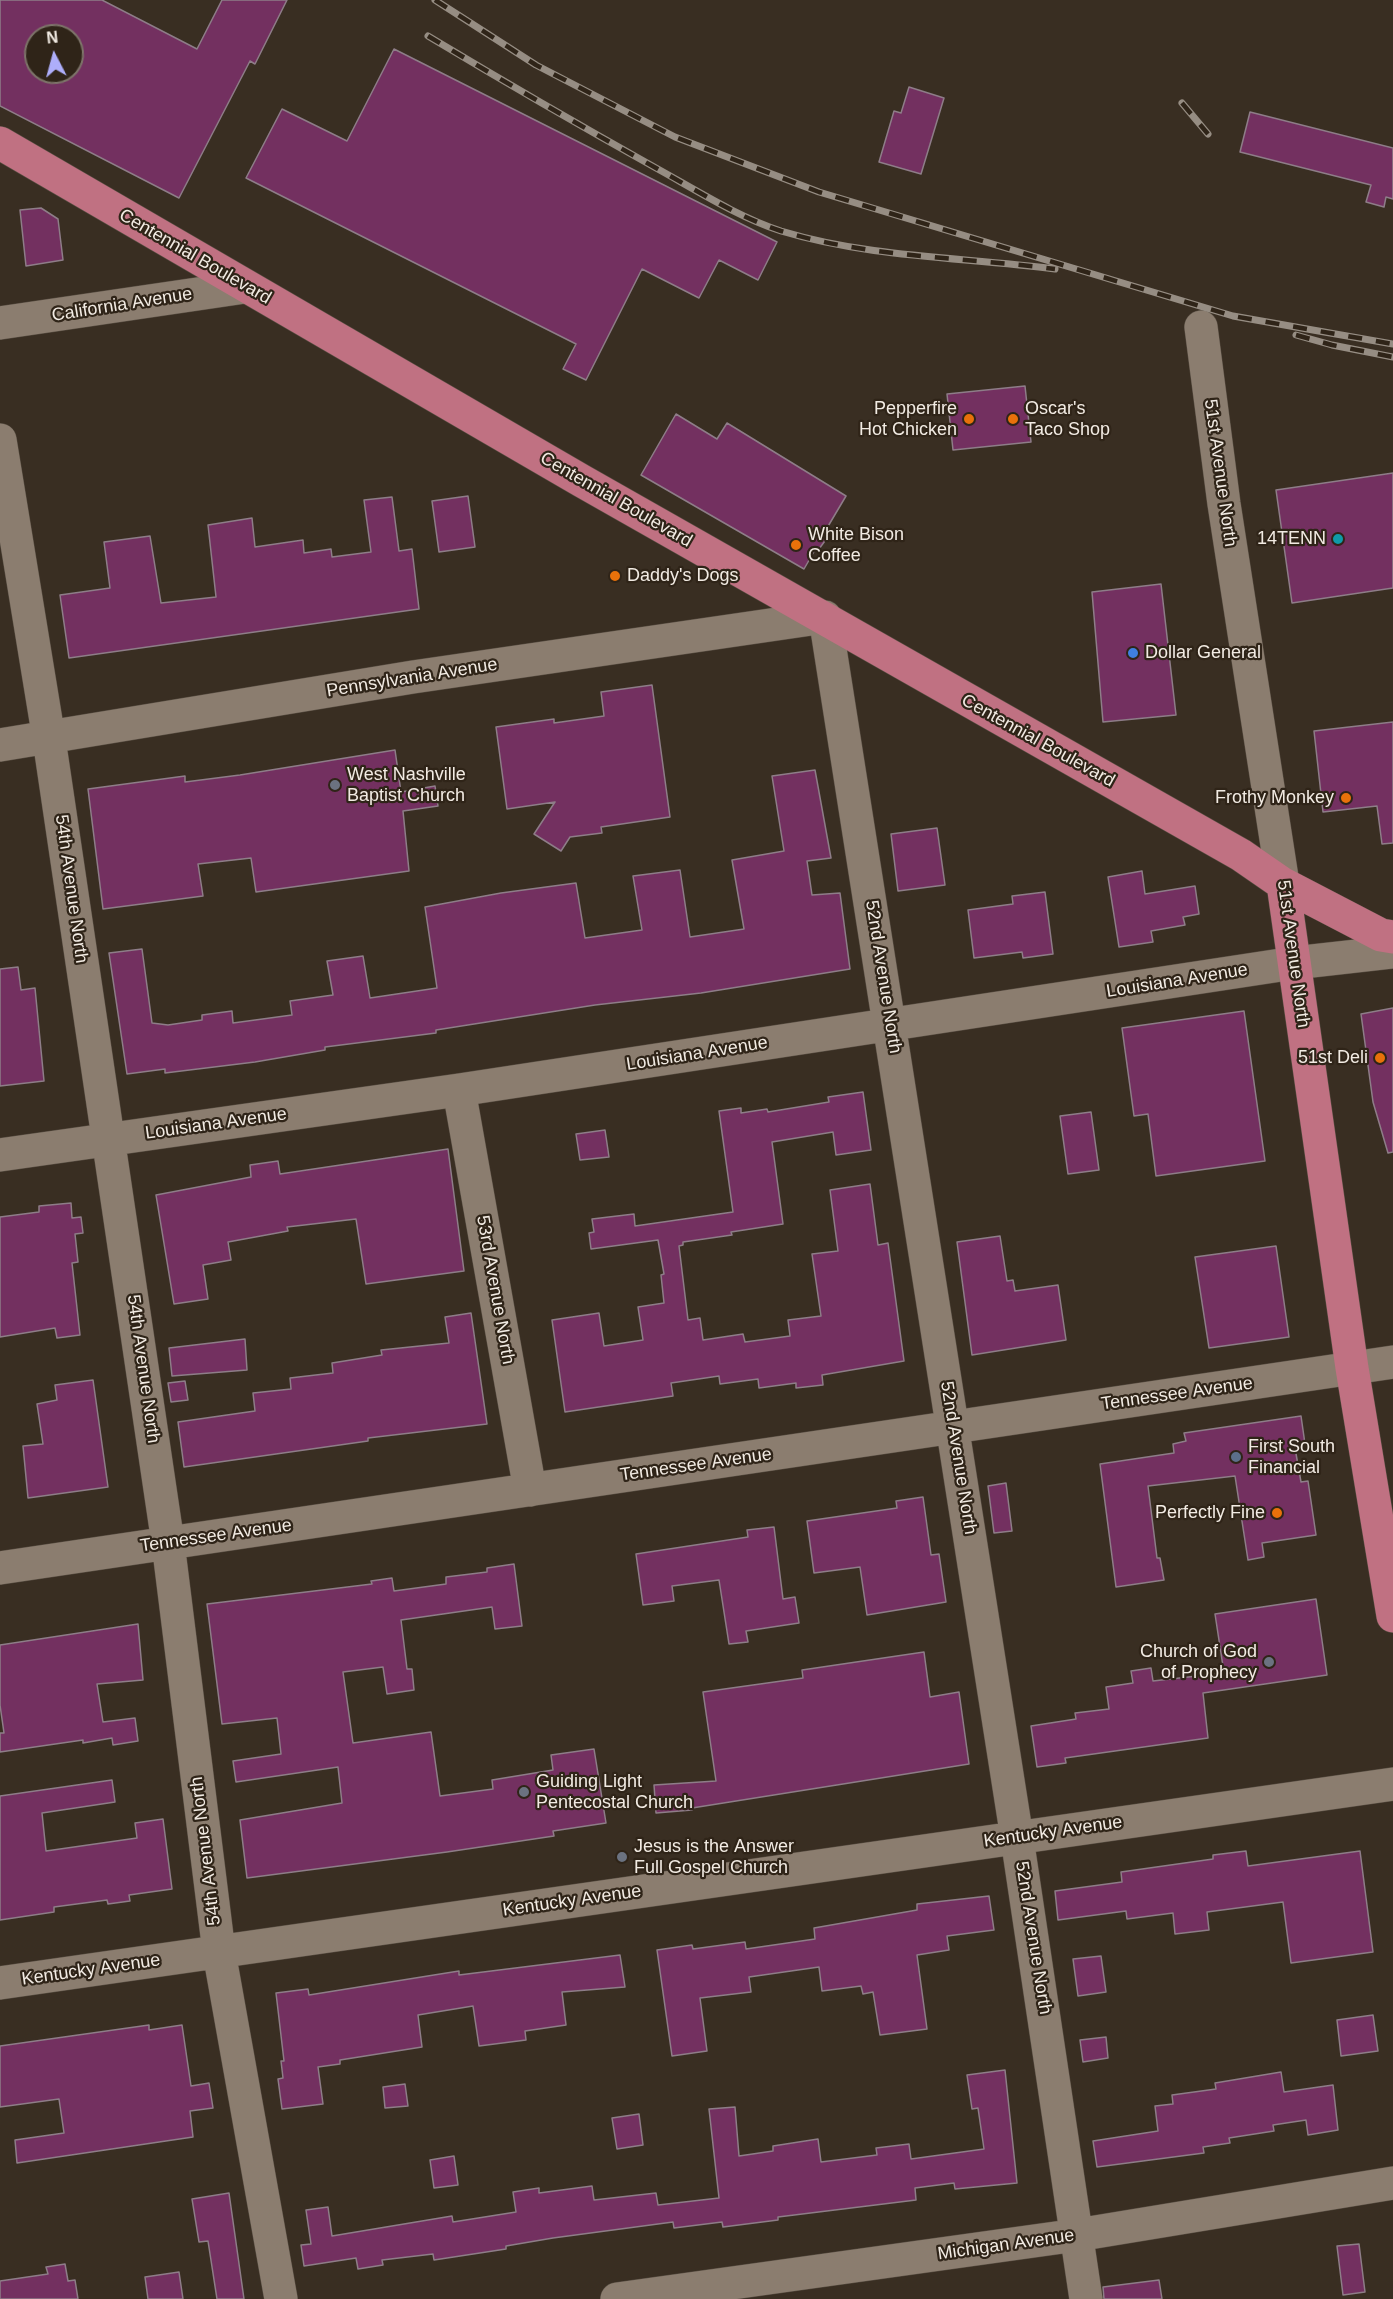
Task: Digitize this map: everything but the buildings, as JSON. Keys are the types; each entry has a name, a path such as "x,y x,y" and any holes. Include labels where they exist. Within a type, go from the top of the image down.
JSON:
{"main road":[{"name":"Centennial Boulevard","path":"0,143 582,481 1241,855 1283,884 1381,934 1393,937"},
{"name":"51st Avenue North","path":"1283,884 1353,1368 1393,1616"}],"street":[{"name":"California Avenue","path":"0,323 245,287"},
{"name":"51st Avenue North","path":"1201,327 1224,504 1283,884"},
{"name":"54th Avenue North","path":"0,440 49,739 168,1543 219,1952 281,2299"},
{"name":"Pennsylvania Avenue","path":"0,745 49,739 413,677 825,617"},
{"name":"52nd Avenue North","path":"825,617 1017,1838 1086,2299"},
{"name":"Louisiana Avenue","path":"0,1155 459,1090 1294,963 1393,952"},
{"name":"53rd Avenue North","path":"459,1090 530,1490"},
{"name":"Tennessee Avenue","path":"0,1568 1393,1362"},
{"name":"Kentucky Avenue","path":"0,1983 1393,1784"},
{"name":"Michigan Avenue","path":"617,2299 1077,2235 1393,2183"}],"railway":[{"path":"435,0 536,65 675,137 819,192 1233,316 1393,344"},
{"path":"428,36 702,194 733,211 781,231 815,240 883,252 1055,269"},
{"path":"1182,103 1208,134"},
{"path":"1296,335 1393,357"}],"place":[{"name":"Pepperfire Hot Chicken","path":"969,419"},
{"name":"Oscar's Taco Shop","path":"1013,419"},
{"name":"14TENN","path":"1338,539"},
{"name":"White Bison Coffee","path":"796,545"},
{"name":"Daddy's Dogs","path":"615,576"},
{"name":"Dollar General","path":"1133,653"},
{"name":"West Nashville Baptist Church","path":"335,785"},
{"name":"Frothy Monkey","path":"1346,798"},
{"name":"51st Deli","path":"1380,1058"},
{"name":"First South Financial","path":"1236,1457"},
{"name":"Perfectly Fine","path":"1277,1513"},
{"name":"Church of God of Prophecy","path":"1269,1662"},
{"name":"Guiding Light Pentecostal Church","path":"524,1792"},
{"name":"Jesus is the Answer Full Gospel Church","path":"622,1857"}]}
